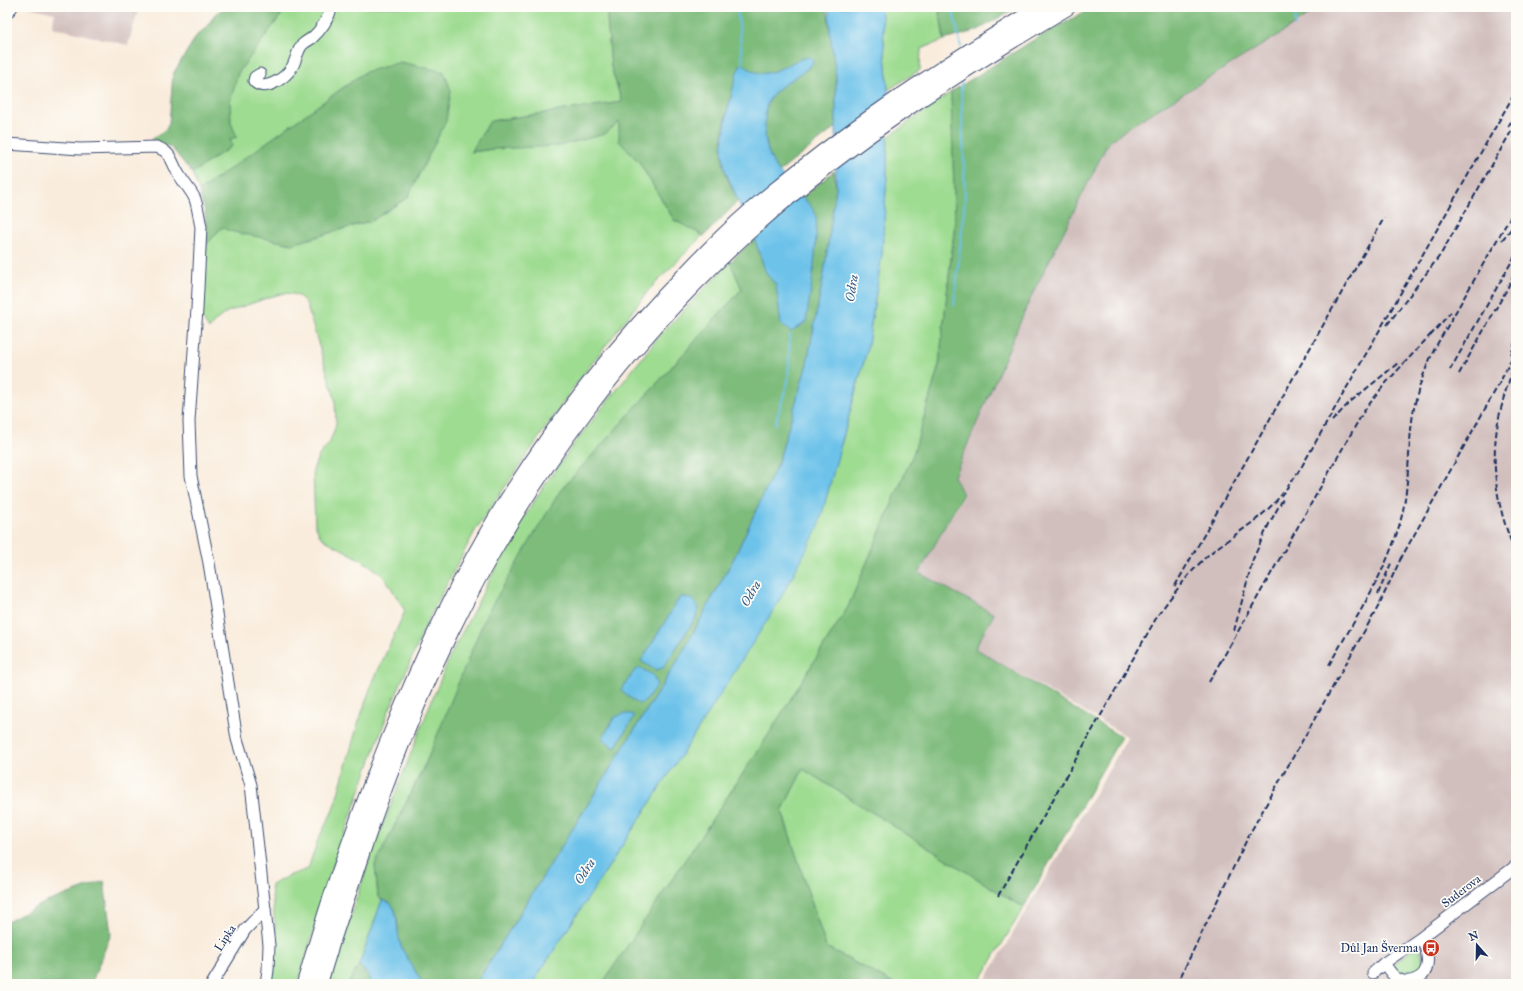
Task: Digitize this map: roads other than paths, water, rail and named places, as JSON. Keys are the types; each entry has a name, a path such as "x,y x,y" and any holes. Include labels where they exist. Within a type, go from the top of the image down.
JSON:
{"highway":[{"path":"319,984 360,855 387,779 420,699 451,631 485,566 518,509 547,464 586,410 619,368 672,307 749,213 821,154 866,120 936,72 1041,7"},
{"path":"305,984 349,845 409,691 440,623 473,560 505,504 573,405 609,359 659,302 718,251 787,198 828,164 891,118 992,52 1067,7"}],"street":[{"path":"7,12 12,7"},
{"path":"260,74 255,77 254,81 261,86 268,85 275,83 291,69 302,45 322,28 332,7"},
{"path":"7,144 80,149 157,147 165,150 173,160 177,173 194,198 199,213 201,227 189,421 191,476 209,563 237,739 251,785 269,945 266,984"},
{"name":"Suderova","path":"1373,973 1384,963 1422,937 1516,866"},
{"name":"Lipka","path":"212,984 246,930 265,909"},
{"path":"1384,963 1392,974 1400,980 1409,981 1419,978 1425,972 1428,964 1426,949 1422,937"}],"water":[{"name":"Odra","path":"829,7 881,7 888,90 887,175 882,254 867,350 818,528 778,603 706,717 532,984 476,984 681,655 734,558 778,463 807,364 824,273 836,188 836,76 830,33"},
{"path":"810,57 813,60 812,64 802,73 776,91 768,102 765,113 765,137 770,156 779,172 812,208 816,219 814,266 806,322 791,332 781,324 776,285 766,273 757,246 725,170 722,150 727,113 737,72 742,63 751,70 760,73 768,73 801,59"},
{"path":"680,597 689,598 696,603 699,609 697,616 663,668 655,670 641,661"},
{"path":"640,668 653,675 657,685 646,701 638,704 621,690 635,670"},
{"path":"622,714 632,714 634,717 615,748 602,739 614,718"},
{"path":"382,900 390,903 395,910 402,949 423,984 371,984 368,975 359,965"}],"waterway":[{"path":"737,7 743,66"},
{"path":"952,7 961,47"},
{"path":"1295,26 1296,7"},
{"path":"954,305 965,198 961,82"},
{"path":"775,424 788,381 790,335"}],"railway":[{"path":"998,896 1158,615 1169,599 1207,556 1268,509 1281,496 1297,474 1516,91"},
{"path":"1508,127 1516,113"},
{"path":"1387,325 1441,254 1516,123"},
{"path":"1329,665 1371,592 1389,554 1396,535 1402,515 1406,492 1413,411 1420,383 1427,365 1435,348 1516,207"},
{"path":"1175,586 1384,218"},
{"path":"1502,240 1516,223"},
{"path":"1450,370 1516,254"},
{"path":"1459,374 1507,289 1516,270"},
{"path":"1430,336 1451,312"},
{"path":"1220,663 1364,411 1385,384 1433,332"},
{"path":"1511,355 1516,339"},
{"path":"1400,560 1499,384 1516,350"},
{"path":"1516,361 1505,394 1495,443 1496,480 1499,499 1503,517 1516,553"},
{"path":"1332,421 1350,402 1398,363"},
{"path":"1234,631 1253,559 1269,524 1284,497"},
{"path":"1177,984 1250,833 1378,607 1402,556"},
{"path":"1378,594 1392,561"},
{"path":"1209,682 1222,659"}],"place":[{"name":"Důl Jan Šverma","path":"1431,948"}]}
